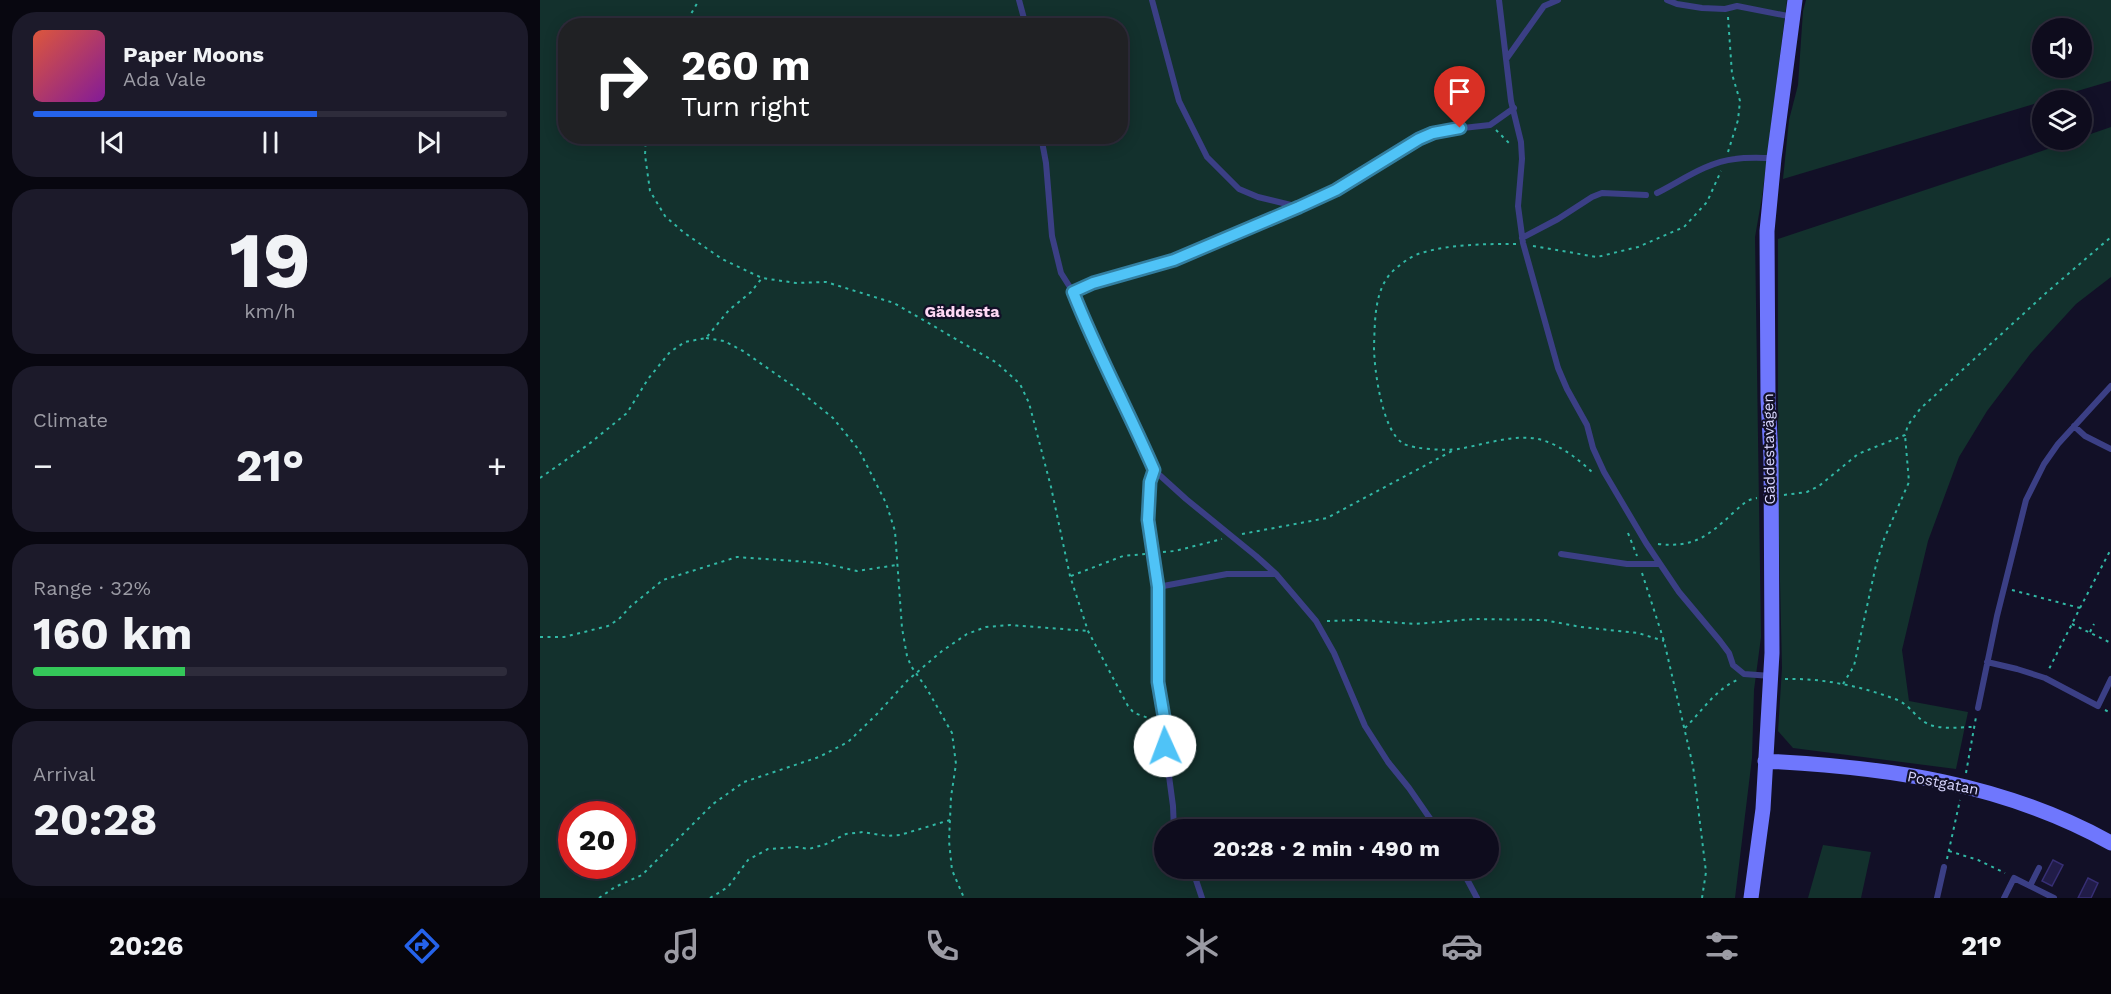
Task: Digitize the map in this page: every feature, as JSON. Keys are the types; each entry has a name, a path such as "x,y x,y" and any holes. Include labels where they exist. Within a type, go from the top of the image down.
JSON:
{"street":[{"name":"Gäddestavägen","path":"1751,898 1762,809 1771,676 1771,457 1768,399 1767,231 1774,158 1795,0"},
{"name":"Postgatan","path":"1765,761 1928,778 1975,788 2041,810 2111,843"}],"lane":[{"path":"1019,0 1024,18"},
{"path":"1152,0 1179,101 1207,157 1239,189 1258,197 1299,207"},
{"path":"1499,0 1521,142 1518,206 1522,238 1558,369 1587,425 1593,448 1604,472 1646,543 1679,592 1729,653 1733,665 1744,674 1771,676"},
{"path":"1507,58 1544,6 1558,0"},
{"path":"1667,0 1702,8 1725,9 1737,6 1763,13 1793,17"},
{"path":"1073,292 1093,283 1174,260 1336,190 1426,136 1474,125 1490,125 1514,108"},
{"path":"1042,144 1052,236 1061,273 1073,292 1090,335 1128,410 1154,470 1276,574 1316,621 1334,653 1365,726 1388,762 1430,819"},
{"path":"1657,194 1705,168 1726,161 1774,158"},
{"path":"1522,238 1602,193 1647,195"},
{"path":"1978,708 2003,588 2025,500 2044,464 2074,426 2111,386"},
{"path":"2074,426 2085,436 2111,449"},
{"path":"1154,470 1150,482 1148,520 1158,587 1158,682 1165,723 1165,746 1174,819"},
{"path":"1562,554 1627,564 1660,564"},
{"path":"1158,587 1227,574 1276,574"},
{"path":"1987,662 2045,678 2097,706 2111,679"},
{"path":"1937,898 1944,867"},
{"path":"2030,886 2039,868"},
{"path":"2004,898 2014,878 2054,898"},
{"path":"1196,879 1202,898"},
{"path":"1467,879 1477,898"}],"path":[{"path":"689,18 699,0"},
{"path":"1490,125 1502,134 1522,159"},
{"path":"646,144 650,191 665,216 683,232 723,260 762,278 796,284 826,282 894,303 997,363 1020,384 1029,403 1051,487 1070,576 1088,631 1128,706 1134,713 1165,723"},
{"path":"1843,684 1854,666 1876,565 1884,539 1909,482 1905,435 1908,425 1920,409 2046,293 2111,237"},
{"path":"706,338 729,310 751,292 762,278"},
{"path":"540,478 589,444 627,413 648,379 670,352 685,342 706,338 724,341 796,388 832,418 859,450 886,503 895,531 904,642 911,666 952,733 956,764 951,797 949,842 952,870 964,898"},
{"path":"1646,543 1676,546 1696,542 1751,499 1807,492 1819,486 1858,454 1905,435"},
{"path":"1070,576 1123,556 1175,551 1232,536 1326,518 1454,450"},
{"path":"2045,678 2111,549"},
{"path":"540,637 564,637 608,626 663,580 737,557 822,563 857,571 897,565"},
{"path":"2104,561 2111,564"},
{"path":"2003,588 2080,608"},
{"path":"1316,621 1360,620 1415,624 1474,619 1544,620 1581,627 1638,633 1664,641"},
{"path":"2072,624 2111,643"},
{"path":"2090,632 2094,624"},
{"path":"599,898 615,887 642,875 713,804 744,783 819,757 848,742 917,673 942,651 968,634 986,627 1010,625 1088,631"},
{"path":"1685,728 1714,695 1727,684 1748,675"},
{"path":"1771,676 1843,684 1908,705 1928,724 1945,727 1974,727"},
{"path":"1965,776 1978,708"},
{"path":"1962,795 1950,838 1949,851 1978,860 2014,878"},
{"path":"710,898 728,887 748,860 768,849 797,847 808,849 826,844 846,834 863,832 886,836 900,835 950,820"}],"green space":[{"path":"540,0 1787,0 1755,237 1761,637 1754,690 1752,758 1735,898 540,898"},
{"path":"1806,0 2111,0 2111,81 2081,90 2032,90 2032,105 1783,179 1789,120 1798,85 1803,11"},
{"path":"2111,127 2111,277 2076,304 2031,353 1987,411 1959,457 1928,541 1902,650 1909,701 1968,712 1956,769 1793,748 1778,731 1782,668 1778,495 1778,239 2045,150 2092,150 2092,134"},
{"path":"1823,845 1871,852 1861,898 1808,898"}],"building":[{"path":"2053,860 2063,865 2052,886 2042,881"},
{"path":"2088,878 2098,883 2091,898 2078,898"}],"district":[{"name":"Gäddesta","path":"962,311"}],"route":[{"path":"1165,746 1165,723 1158,682 1158,587 1148,520 1148,498 1154,470 1128,410 1090,335 1073,292 1093,283 1174,260 1224,240 1336,190 1419,139 1433,133 1460,128"}]}
